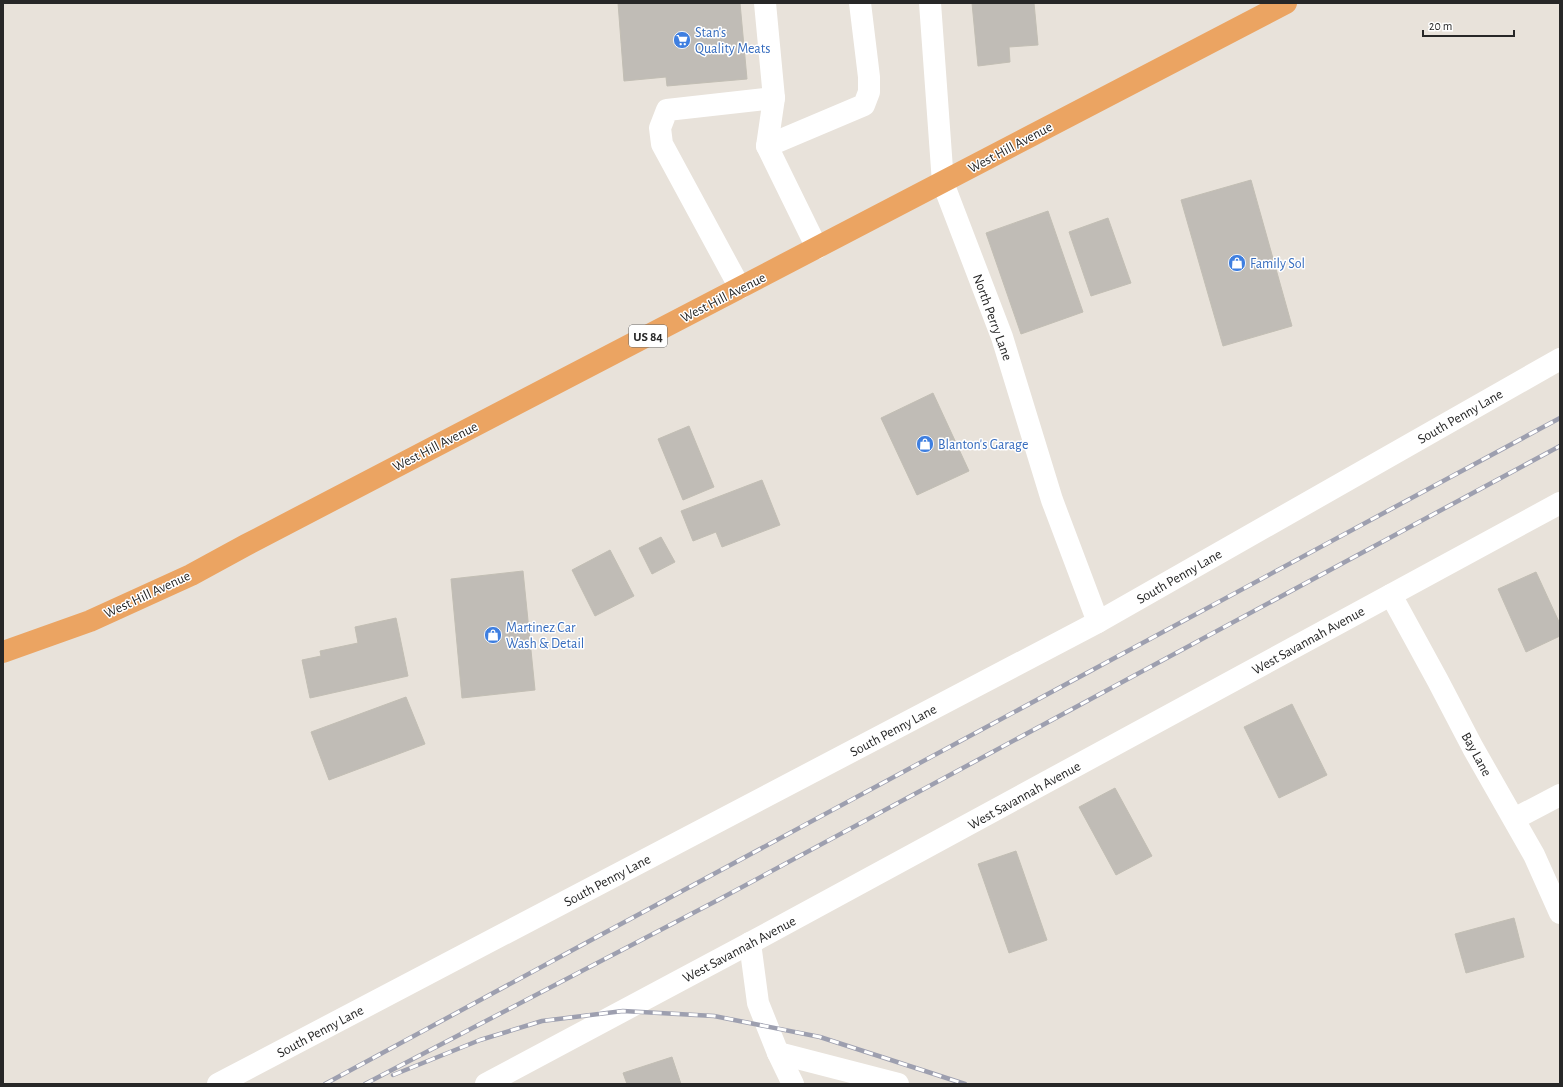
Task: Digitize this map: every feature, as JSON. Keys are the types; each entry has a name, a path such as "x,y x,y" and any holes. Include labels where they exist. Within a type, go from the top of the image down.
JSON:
{"highway":[{"name":"West Hill Avenue","path":"3,652 90,621 191,575 246,544 943,183 1069,115 1286,3"}],"street":[{"path":"765,3 774,98 767,146 817,248"},
{"path":"767,146 864,105 869,92 860,3"},
{"name":"North Perry Lane","path":"930,3 943,183 1002,337 1052,500 1098,622"},
{"path":"740,288 662,144 660,128 667,110 774,98"},
{"name":"South Penny Lane","path":"218,1084 1098,622 1560,359"},
{"name":"West Savannah Avenue","path":"486,1084 750,943 1560,503"},
{"name":"Bay Lane","path":"1391,595 1473,748 1534,855 1560,913"},
{"path":"1514,819 1560,795"},
{"path":"750,943 758,1003 778,1053 793,1084"},
{"path":"778,1053 898,1084"}],"building":[{"name":"Stan's Quality Meats","path":"618,3 740,3 747,79 667,86 666,77 624,81"},
{"path":"972,3 1034,3 1038,45 1009,47 1010,62 978,66"},
{"name":"Family Sol","path":"1251,180 1292,326 1223,346 1181,200"},
{"path":"1048,211 1083,312 1021,334 986,233"},
{"path":"1108,218 1131,283 1091,296 1069,232"},
{"name":"Blanton's Garage","path":"933,393 969,471 917,495 881,418"},
{"path":"689,426 714,487 683,500 658,439"},
{"path":"762,480 780,525 722,547 716,532 693,541 681,511"},
{"path":"661,537 675,562 652,574 639,548"},
{"path":"610,550 634,596 595,616 572,570"},
{"name":"Martinez Car Wash & Detail","path":"523,571 535,690 462,698 451,579"},
{"path":"1536,572 1560,624 1560,636 1526,652 1498,589"},
{"path":"396,618 408,676 310,698 302,660 321,656 320,651 358,643 355,627"},
{"path":"406,697 425,744 329,780 311,732"},
{"path":"1292,704 1327,775 1279,798 1244,727"},
{"path":"1115,788 1152,856 1116,875 1079,807"},
{"path":"1016,851 1047,940 1009,953 978,864"},
{"path":"1514,918 1524,957 1466,973 1455,934"},
{"path":"672,1057 681,1084 627,1084 623,1073"}],"railway":[{"path":"325,1084 1560,418"},
{"path":"365,1084 718,900 1560,446"},
{"path":"393,1075 480,1040 542,1021 623,1011 714,1016 820,1037 965,1084"}],"place":[{"name":"Stan's Quality Meats","path":"682,40"},
{"name":"Family Sol","path":"1237,263"},
{"name":"Blanton's Garage","path":"925,444"},
{"name":"Martinez Car Wash & Detail","path":"493,635"}]}
